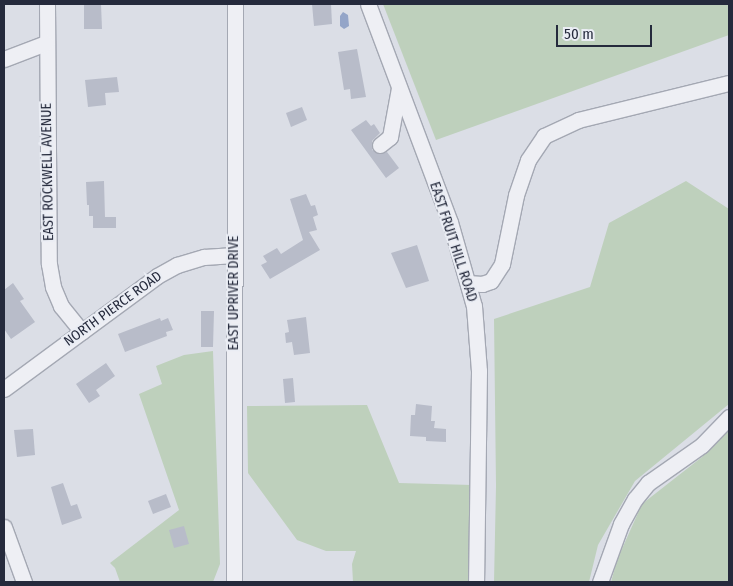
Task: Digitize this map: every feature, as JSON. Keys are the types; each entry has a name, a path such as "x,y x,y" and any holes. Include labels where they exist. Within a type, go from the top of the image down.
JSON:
{"street":[{"name":"EAST ROCKWELL AVENUE","path":"47,4 49,264 53,287 61,306 82,332"},
{"name":"EAST UPRIVER DRIVE","path":"234,582 235,4"},
{"name":"EAST FRUIT HILL ROAD","path":"368,4 450,222 468,282 478,329 476,582"},
{"path":"4,59 46,43"},
{"path":"468,282 482,284 491,281 502,264 516,195 528,160 544,136 578,120 729,83"},
{"path":"380,145 390,137 399,88"},
{"name":"NORTH PIERCE ROAD","path":"4,389 157,276 177,265 204,257 234,255"},
{"path":"600,582 621,524 635,498 648,483 702,445 729,417"},
{"path":"4,527 24,582"}],"green space":[{"path":"383,4 729,4 729,35 436,140"},
{"path":"686,181 729,209 729,404 635,481 598,545 589,582 494,582 496,486 494,319 590,287 609,223"},
{"path":"213,351 220,564 213,582 120,582 115,568 110,563 179,510 139,394 162,384 156,366 184,355"},
{"path":"367,405 399,483 472,485 472,582 353,582 352,564 356,551 326,551 297,540 248,473 247,406"},
{"path":"729,429 729,582 611,582 617,560 642,504 702,457"}],"water":[{"path":"343,12 348,15 349,26 344,29 340,26 340,16"}],"building":[{"path":"84,4 101,4 102,29 84,29"},
{"path":"312,4 331,4 332,24 314,26"},
{"path":"357,49 366,97 351,99 350,89 344,90 338,52"},
{"path":"117,77 119,92 105,93 106,105 88,107 85,80"},
{"path":"302,107 307,120 291,127 286,113"},
{"path":"366,120 371,126 374,124 380,133 372,141 372,150 381,154 387,152 399,168 386,178 351,130"},
{"path":"104,181 105,217 116,217 116,228 93,228 93,216 89,216 86,182"},
{"path":"306,194 311,206 315,205 318,215 313,217 317,230 309,232 320,250 270,279 261,265 267,262 263,256 277,248 281,254 303,240 290,199"},
{"path":"417,245 429,281 406,288 391,253"},
{"path":"13,283 24,299 20,301 35,322 11,339 4,329 4,290"},
{"path":"201,311 214,311 213,347 201,347"},
{"path":"306,317 310,353 294,355 292,342 286,343 285,333 289,332 287,320"},
{"path":"160,318 161,321 168,318 173,330 166,332 167,336 125,352 118,334"},
{"path":"106,363 115,376 96,390 100,396 89,403 76,384"},
{"path":"293,378 295,402 285,403 283,379"},
{"path":"416,404 432,406 431,421 435,421 434,428 446,429 446,442 426,441 426,437 410,436 411,415 415,415"},
{"path":"33,429 35,455 17,457 14,430"},
{"path":"63,483 71,506 77,504 82,518 62,525 51,487"},
{"path":"166,494 171,507 153,514 148,501"},
{"path":"184,526 189,544 174,548 169,530"}]}
